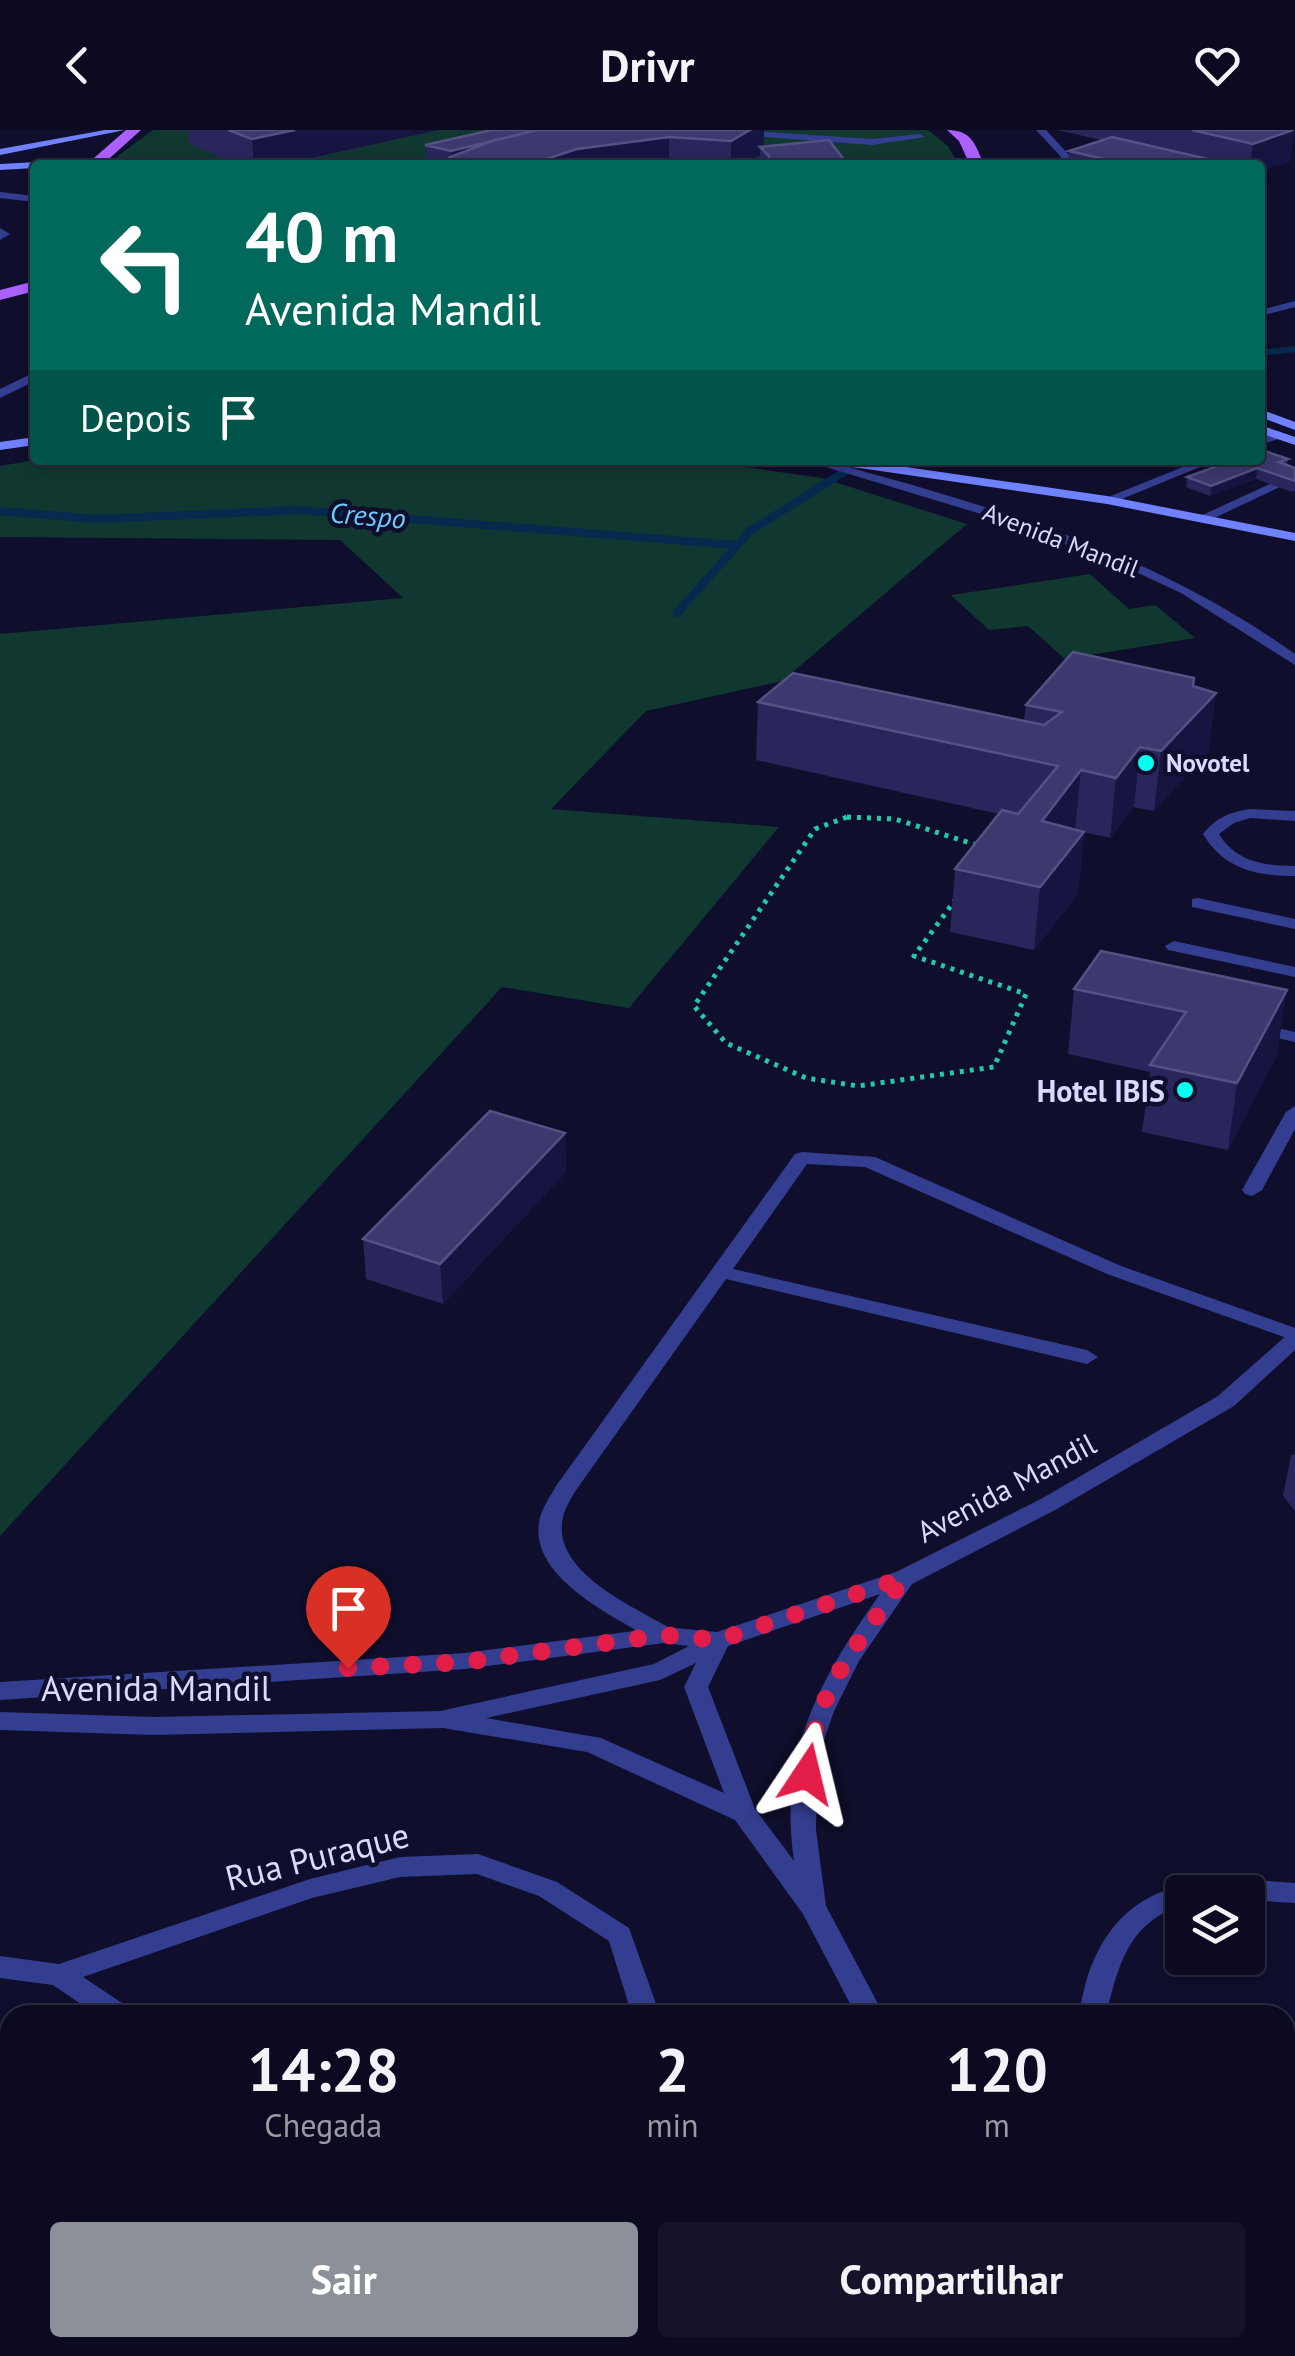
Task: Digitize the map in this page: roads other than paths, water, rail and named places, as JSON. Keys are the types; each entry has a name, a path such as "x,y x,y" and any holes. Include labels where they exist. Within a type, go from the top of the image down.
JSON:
{"main road":[{"path":"0,152 120,130"},
{"path":"98,160 134,130"},
{"path":"954,130 965,139 975,160"},
{"path":"0,167 30,165"},
{"path":"0,279 30,272"},
{"path":"0,294 30,287"},
{"path":"1265,415 1295,426"},
{"path":"1265,431 1295,441"},
{"path":"0,446 30,442"},
{"path":"0,454 30,451"},
{"path":"866,465 1107,500 1295,537"}],"street":[{"path":"1042,130 1066,160"},
{"path":"730,132 872,142 920,137"},
{"path":"0,195 30,197"},
{"path":"1265,312 1295,304"},
{"path":"0,394 30,379"},
{"path":"1265,439 1277,435"},
{"name":"Avenida Mandil","path":"826,465 1019,520 1152,574 1270,641 1295,662"},
{"path":"1107,500 1198,465"},
{"path":"1206,518 1276,486"},
{"path":"1295,816 1273,812 1232,817 1218,824 1212,834 1220,852 1234,861 1272,871 1295,871"},
{"path":"1198,903 1295,924"},
{"path":"1174,946 1295,972"},
{"path":"1239,1024 1295,1037"},
{"path":"1252,1190 1295,1112"},
{"path":"664,1635 577,1580 555,1556 549,1526 564,1491 802,1158 868,1161 1114,1270 1295,1337"},
{"path":"720,1272 1087,1357"},
{"name":"Avenida Mandil","path":"0,1721 154,1726 440,1720 660,1671 719,1640 904,1578 1049,1504 1226,1401 1295,1337"},
{"path":"813,1907 802,1804 818,1714 845,1661 904,1578"},
{"name":"Avenida Mandil","path":"0,1691 465,1662 664,1635 719,1640"},
{"path":"719,1640 696,1687 744,1812 813,1907 865,2005"},
{"path":"440,1720 592,1744 744,1812"},
{"name":"Rua Puraque","path":"0,1967 58,1974 310,1889 400,1867 478,1864 548,1888 620,1935 643,2005"},
{"path":"1095,2005 1106,1962 1133,1918 1184,1891 1246,1889 1295,1893"},
{"name":"Rua Puraque","path":"58,1974 103,2005"}],"waterway":[{"name":"Crespo","path":"1265,352 1295,349"},
{"name":"Crespo","path":"677,613 750,531 855,465"},
{"name":"Crespo","path":"0,511 96,519 299,510 736,545"}],"place":[{"name":"Novotel","path":"1146,763"},
{"name":"Hotel IBIS","path":"1185,1090"}]}
